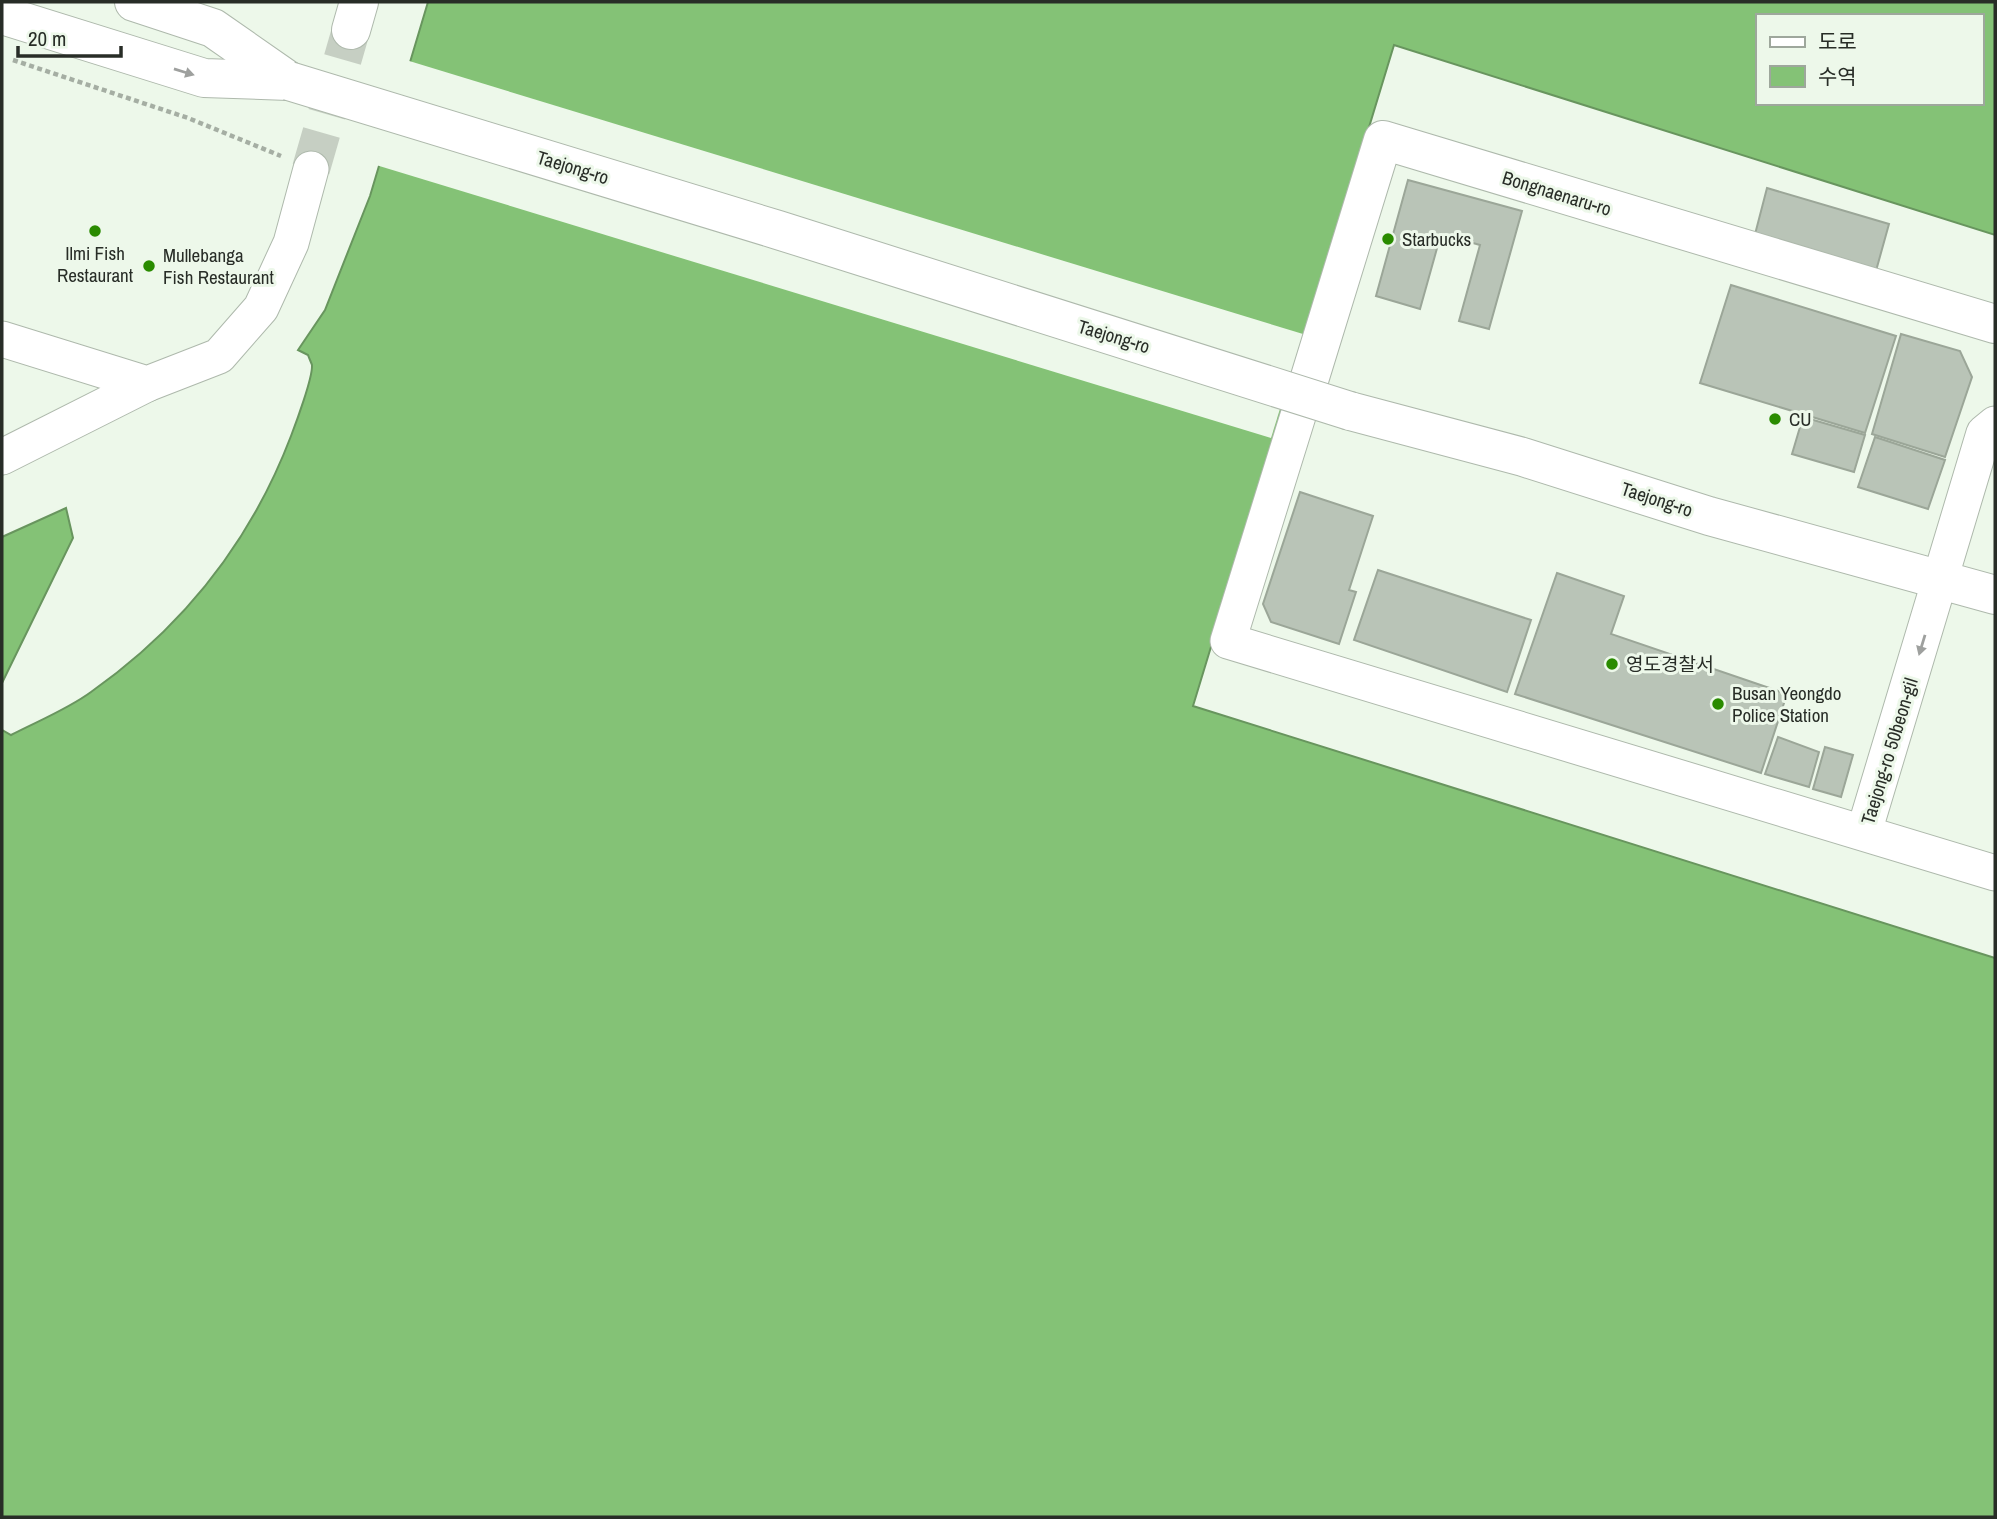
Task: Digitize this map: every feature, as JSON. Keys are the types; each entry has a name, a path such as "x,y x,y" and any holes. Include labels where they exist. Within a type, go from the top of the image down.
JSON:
{"main road":[{"name":"Taejong-ro","path":"134,2 213,28 289,81"},
{"name":"Taejong-ro","path":"2,15 204,78 289,81 778,230 1350,411 1523,457 1709,516 1995,595"},
{"name":"Bongnaenaru-ro","path":"1302,403 1383,140 1995,324"}],"street":[{"path":"2,457 147,384 219,356 261,308 291,243 311,169"},
{"path":"2,340 147,384"},
{"path":"1302,403 1228,641 1864,832"},
{"path":"1942,579 1984,433 1995,424"},
{"name":"Taejong-ro 50beon-gil","path":"1942,579 1864,832 1995,873"}],"path":[{"path":"2,56 188,118 311,169"}],"water":[{"path":"428,2 1995,2 1995,235 1394,45 1193,706 1995,958 1995,1517 2,1517 2,730 11,735 91,692 155,639 210,579 256,511 275,474 304,400 312,371 308,355 298,350 325,310 370,196"},
{"path":"66,508 73,538 2,683 2,537"}],"pier":[{"path":"406,60 1303,334 1271,438 376,165"}],"building":[{"path":"1408,180 1522,211 1489,329 1459,321 1480,245 1441,234 1420,309 1376,296"},
{"path":"1767,188 1889,224 1874,278 1753,242"},
{"path":"1731,285 1896,336 1865,433 1700,383"},
{"path":"1901,334 1960,351 1972,377 1945,457 1872,434"},
{"path":"1803,417 1865,435 1854,472 1792,454"},
{"path":"1875,437 1945,460 1928,509 1858,487"},
{"path":"1300,492 1373,516 1349,590 1356,592 1339,644 1271,622 1263,604"},
{"path":"1378,570 1531,620 1507,692 1354,640"},
{"name":"영도경찰서","path":"1557,573 1624,596 1611,634 1787,694 1761,773 1515,694"},
{"path":"1778,737 1819,752 1809,787 1765,774"},
{"path":"1825,747 1853,755 1841,797 1813,789"}],"tunnel":[{"path":"311,169 351,30"}],"place":[{"name":"Ilmi Fish Restaurant","path":"95,231"},
{"name":"Starbucks","path":"1388,239"},
{"name":"Mullebanga Fish Restaurant","path":"149,266"},
{"name":"CU","path":"1775,419"},
{"name":"영도경찰서","path":"1612,664"},
{"name":"Busan Yeongdo Police Station","path":"1718,704"}]}
